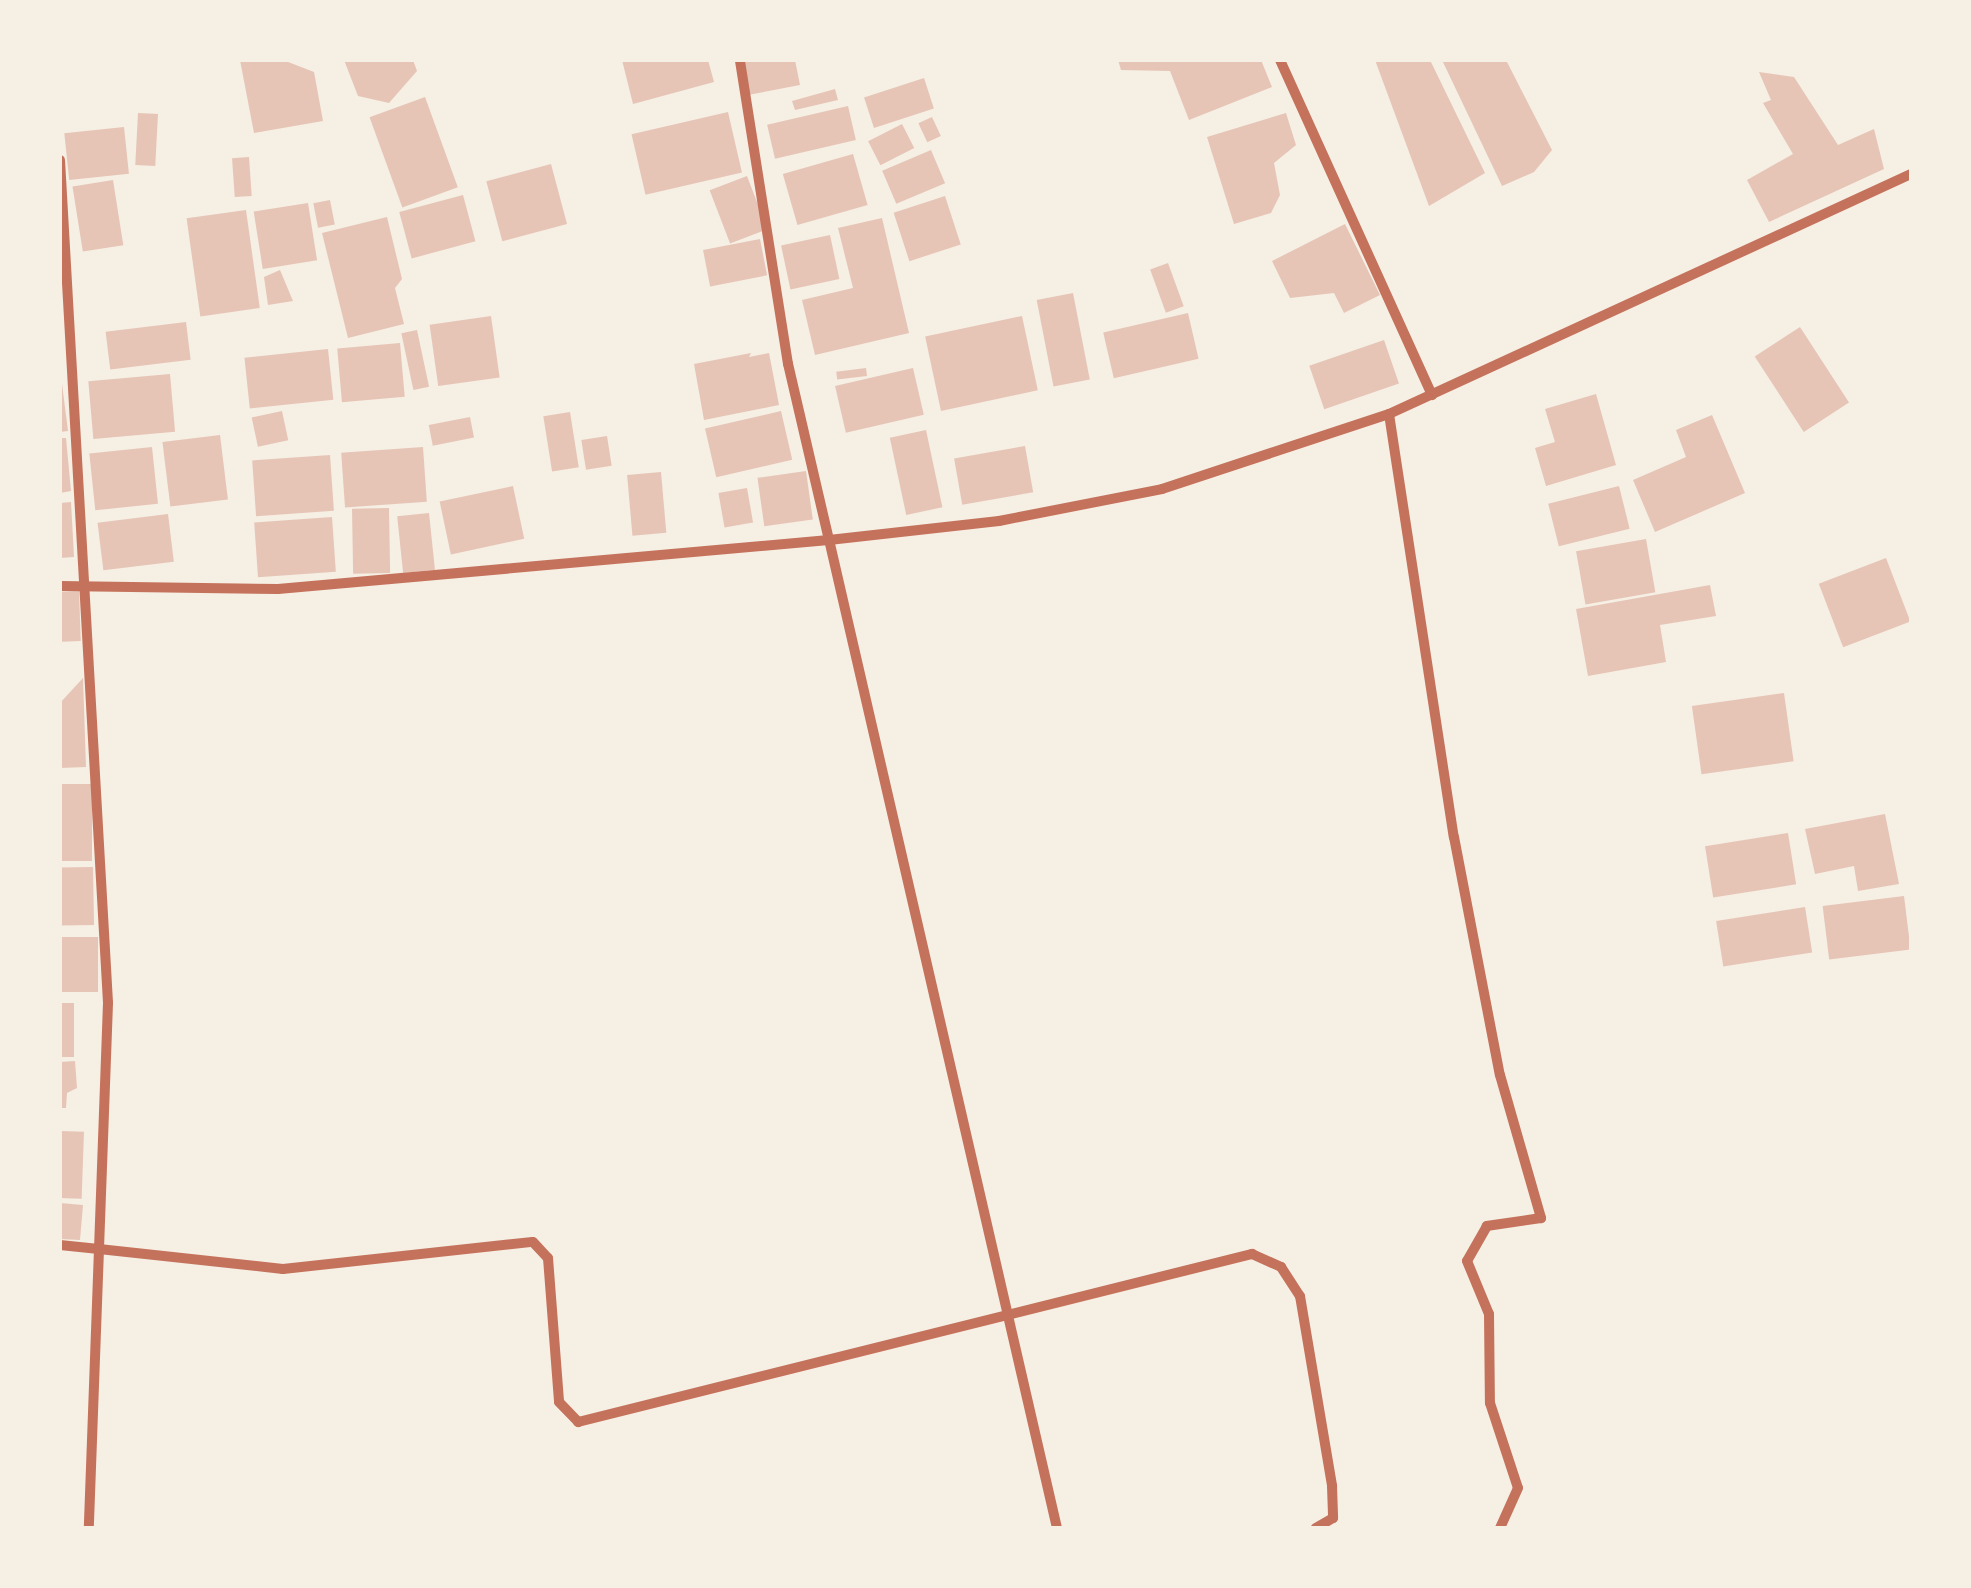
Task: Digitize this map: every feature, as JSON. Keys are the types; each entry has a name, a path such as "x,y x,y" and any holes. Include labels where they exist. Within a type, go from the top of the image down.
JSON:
{"street":[{"path":"740,60 788,364 1056,1528"},
{"path":"1280,60 1432,395"},
{"path":"60,160 108,1004 88,1528"},
{"path":"60,586 278,589 999,521 1162,489 1389,414 1911,174"},
{"path":"1389,414 1454,837 1500,1075 1541,1218 1487,1226 1467,1262 1489,1314 1490,1403 1518,1488 1500,1528"},
{"path":"60,1245 282,1269 533,1242 548,1258 558,1402 578,1422 1005,1310 1252,1254 1282,1266 1300,1296 1332,1486 1332,1518 1316,1528"}],"building":[{"path":"240,60 283,60 314,72 323,121 254,133"},
{"path":"344,60 413,60 417,71 389,103 358,96"},
{"path":"622,60 708,60 714,82 633,104"},
{"path":"740,60 795,60 800,85 748,95"},
{"path":"1118,60 1261,60 1272,87 1189,120 1170,71 1121,70"},
{"path":"1375,60 1430,60 1485,173 1429,206"},
{"path":"1442,60 1506,60 1552,150 1534,172 1502,186"},
{"path":"1759,72 1794,77 1838,145 1874,129 1884,169 1769,222 1747,180 1793,154 1763,103 1771,100"},
{"path":"924,78 934,108 874,128 864,97"},
{"path":"835,89 838,100 795,110 792,101"},
{"path":"425,97 458,187 402,207 370,117"},
{"path":"848,106 856,140 775,159 767,125"},
{"path":"728,112 742,172 645,195 632,134"},
{"path":"138,113 158,114 155,166 135,165"},
{"path":"1286,113 1296,145 1274,163 1280,195 1271,213 1234,224 1207,137"},
{"path":"932,117 941,136 927,142 918,123"},
{"path":"902,124 914,148 880,165 868,141"},
{"path":"124,127 129,174 69,180 64,133"},
{"path":"931,150 945,183 896,204 882,171"},
{"path":"853,154 868,205 797,225 783,174"},
{"path":"249,157 252,196 235,197 232,158"},
{"path":"551,164 567,224 502,241 486,181"},
{"path":"747,176 767,229 730,244 710,190"},
{"path":"113,180 123,245 83,252 73,186"},
{"path":"463,195 475,241 412,258 399,212"},
{"path":"945,196 961,245 909,261 894,213"},
{"path":"330,200 335,225 318,228 313,203"},
{"path":"308,203 317,260 263,269 254,212"},
{"path":"246,210 260,308 200,316 187,218"},
{"path":"387,217 402,279 395,288 404,324 348,338 322,233"},
{"path":"882,218 909,333 815,355 802,300 853,288 838,228"},
{"path":"1345,224 1380,295 1344,313 1334,293 1290,298 1272,261"},
{"path":"830,235 839,279 790,289 781,245"},
{"path":"760,239 767,275 710,286 703,250"},
{"path":"1168,263 1184,306 1166,313 1150,269"},
{"path":"280,270 293,301 268,305 264,277"},
{"path":"1073,293 1090,379 1053,386 1037,300"},
{"path":"1188,313 1199,359 1114,378 1103,333"},
{"path":"491,316 500,377 438,386 430,325"},
{"path":"1022,316 1038,390 941,411 925,337"},
{"path":"186,322 191,360 110,370 106,332"},
{"path":"1800,327 1849,402 1804,432 1755,356"},
{"path":"417,330 429,387 413,390 401,333"},
{"path":"1384,340 1399,383 1324,409 1309,366"},
{"path":"400,343 405,397 342,402 337,348"},
{"path":"328,349 333,400 250,409 244,358"},
{"path":"751,353 749,357 769,353 779,405 704,420 694,364"},
{"path":"60,368 68,431 60,432"},
{"path":"866,368 867,376 837,380 836,372"},
{"path":"913,368 924,415 846,433 835,386"},
{"path":"170,374 175,432 93,439 88,381"},
{"path":"1596,394 1616,465 1546,486 1535,448 1555,442 1545,409"},
{"path":"282,411 288,440 258,447 252,417"},
{"path":"781,411 792,460 716,477 705,429"},
{"path":"570,412 579,467 552,472 543,416"},
{"path":"1712,415 1745,493 1655,532 1633,480 1686,457 1676,430"},
{"path":"470,417 474,438 433,446 429,425"},
{"path":"926,430 942,507 906,515 890,438"},
{"path":"220,435 228,500 170,507 162,442"},
{"path":"607,436 612,466 586,470 581,440"},
{"path":"60,438 66,438 71,491 60,493"},
{"path":"1025,446 1033,492 962,505 954,459"},
{"path":"152,447 158,504 95,510 89,454"},
{"path":"423,447 427,502 345,508 341,453"},
{"path":"330,455 334,511 256,516 252,460"},
{"path":"806,471 813,520 764,526 757,478"},
{"path":"661,472 666,533 632,536 627,475"},
{"path":"513,486 524,539 451,554 440,502"},
{"path":"1619,486 1630,529 1559,546 1548,504"},
{"path":"747,488 753,522 725,528 718,493"},
{"path":"71,502 74,557 60,558 60,503"},
{"path":"389,508 390,573 353,574 352,509"},
{"path":"429,513 435,570 403,573 397,516"},
{"path":"168,514 174,562 103,570 98,523"},
{"path":"332,517 336,572 258,577 254,522"},
{"path":"1646,539 1655,592 1585,605 1576,551"},
{"path":"1886,558 1910,621 1843,647 1819,584"},
{"path":"1710,585 1716,616 1660,625 1666,662 1588,676 1576,609"},
{"path":"79,591 81,641 62,642 60,592"},
{"path":"83,678 86,767 60,768 60,703"},
{"path":"1784,693 1794,761 1702,774 1692,706"},
{"path":"60,784 92,784 92,861 60,861"},
{"path":"1885,814 1899,884 1858,891 1854,866 1815,874 1805,829"},
{"path":"1788,833 1796,884 1713,898 1705,846"},
{"path":"93,867 94,925 61,926 60,868"},
{"path":"1904,896 1911,950 1829,960 1823,906"},
{"path":"1805,907 1812,952 1723,967 1716,921"},
{"path":"60,937 98,937 98,992 60,992"},
{"path":"60,1003 74,1003 74,1057 60,1057"},
{"path":"75,1061 77,1088 67,1093 66,1108 60,1108 60,1062"},
{"path":"60,1131 84,1132 82,1199 60,1198"},
{"path":"60,1203 83,1205 80,1240 60,1239"}]}
